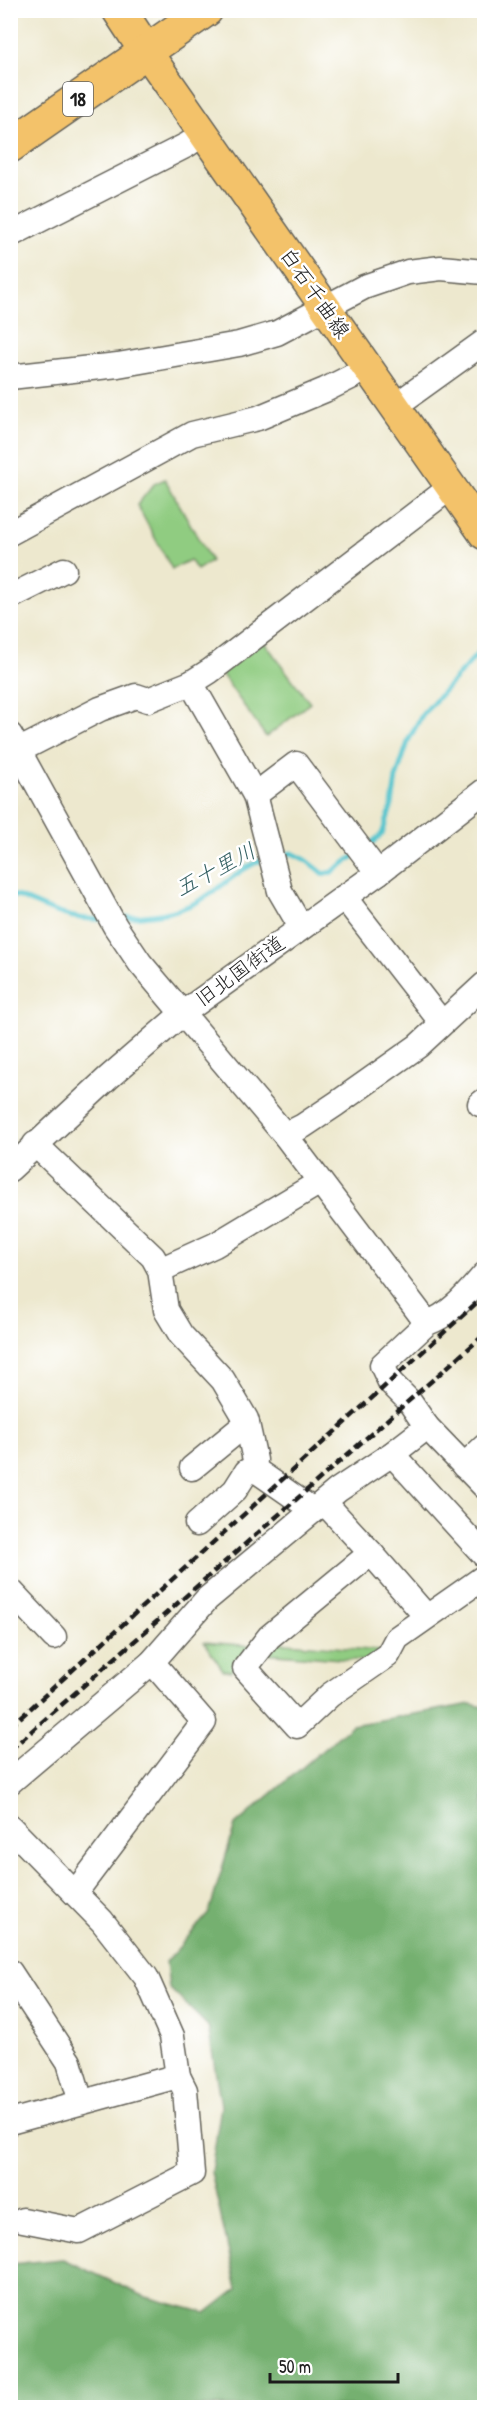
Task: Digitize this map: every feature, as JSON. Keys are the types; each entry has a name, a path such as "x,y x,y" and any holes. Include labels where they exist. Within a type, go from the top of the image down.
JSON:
{"highway":[{"path":"119,10 146,51"},
{"name":"18","path":"10,147 205,11"}],"main road":[{"name":"白石千曲線","path":"146,51 484,534"}],"street":[{"path":"10,235 187,145 204,133"},
{"path":"10,377 118,365 239,344 277,333 324,306 364,287 408,272 441,268 484,272"},
{"path":"395,406 484,342"},
{"path":"10,533 192,434 258,418 325,390 351,377 366,366"},
{"path":"427,1323 285,1135 140,963 111,918 13,747 136,696 148,700 191,683 210,671 451,487"},
{"path":"10,597 64,570"},
{"path":"191,683 255,795 280,891 301,927"},
{"path":"255,795 296,764 367,858"},
{"name":"旧北国街道","path":"10,1169 108,1078 183,1013 344,897 367,858 484,791"},
{"path":"344,897 442,1023"},
{"path":"285,1135 303,1126 418,1046 484,985"},
{"path":"35,1144 153,1257 160,1270 166,1310 181,1335 223,1380 247,1423 255,1460 254,1469"},
{"path":"160,1270 215,1245 320,1182"},
{"path":"484,1275 461,1300 439,1319 427,1323 382,1365 390,1382 409,1401 427,1427 484,1486"},
{"path":"192,1468 247,1423"},
{"path":"10,1782 152,1662 207,1599 318,1506 427,1427"},
{"path":"464,1466 484,1447"},
{"path":"392,1454 484,1555"},
{"path":"197,1524 235,1490 247,1471 254,1469 318,1506 371,1553 426,1616"},
{"path":"371,1553 269,1637 245,1668 297,1726 330,1695 388,1655 397,1638 484,1577"},
{"path":"10,1590 54,1636"},
{"path":"75,1893 204,1722 152,1662"},
{"path":"10,1827 102,1921 146,1977 172,2036 178,2076 185,2090 192,2173 79,2231 23,2220"},
{"path":"11,1973 69,2062 81,2102"},
{"path":"10,2122 178,2076"}],"green space":[{"path":"165,479 211,561 197,570 190,560 172,569 137,505 154,484"},
{"path":"262,639 310,703 266,737 220,672"},
{"path":"204,1642 252,1646 231,1671 223,1670"},
{"path":"274,1642 382,1651 366,1661 264,1653"},
{"path":"471,1704 484,1707 484,2407 11,2407 11,2264 63,2259 146,2297 206,2313 237,2289 211,2172 221,2106 208,2026 169,1988 166,1962 209,1913 235,1825 352,1725"}],"waterway":[{"name":"五十里川","path":"367,847 382,834 392,805 396,778 409,739 422,715 484,647"},
{"name":"五十里川","path":"277,856 292,853 306,860 324,874 332,872 357,854"},
{"name":"五十里川","path":"119,918 159,914 188,906 206,897 247,867 265,859"},
{"name":"五十里川","path":"10,896 17,896 69,916 103,919"}],"railway":[{"path":"10,1727 484,1296"},
{"path":"10,1750 484,1335"}]}
